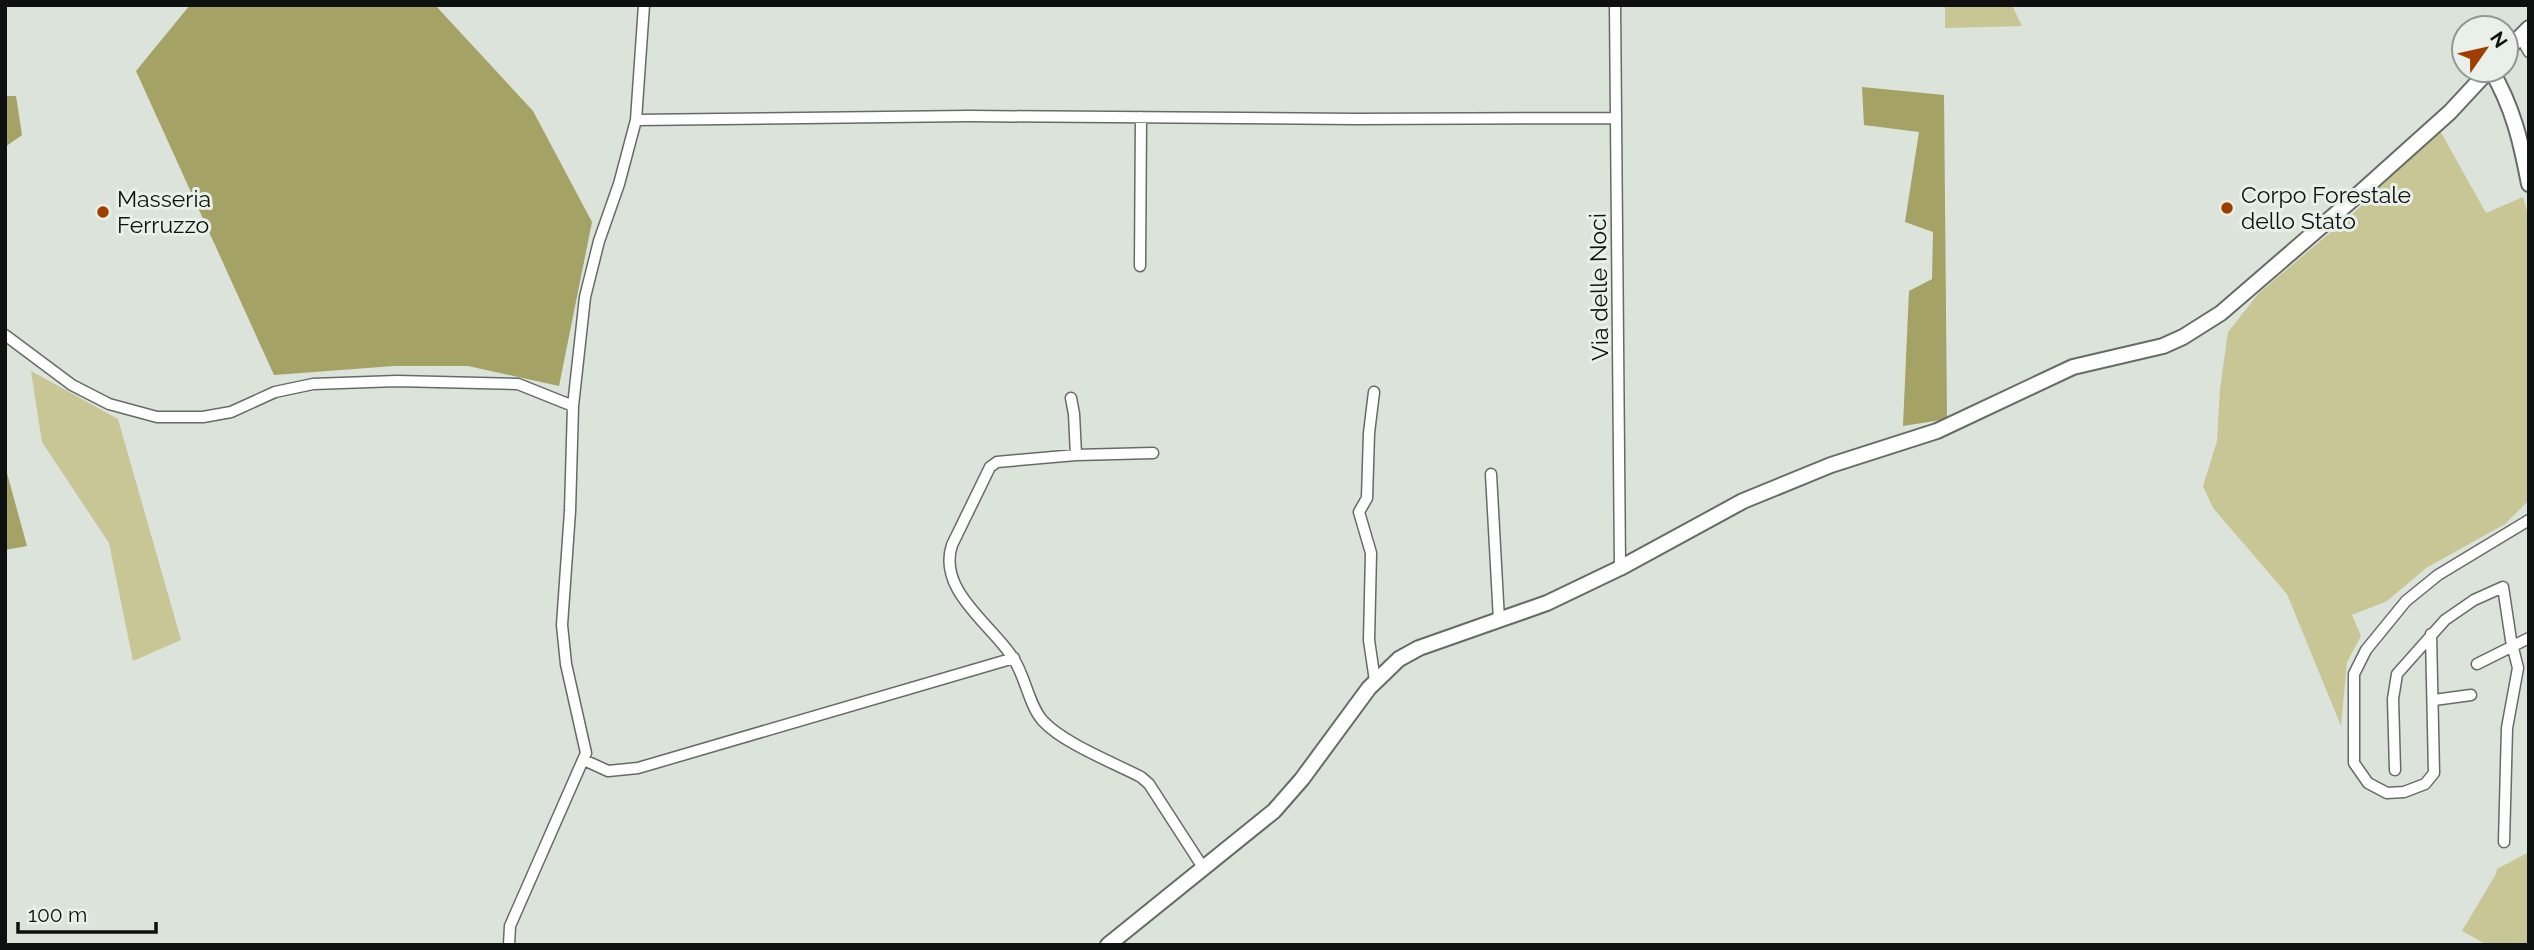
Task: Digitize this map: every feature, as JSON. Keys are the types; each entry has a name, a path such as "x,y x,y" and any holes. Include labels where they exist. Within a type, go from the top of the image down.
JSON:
{"main road":[{"path":"1108,945 1274,811 1293,791 1375,681 1399,659 1419,648 1547,603 1620,568 1755,496 1831,465 1937,430 2073,367 2163,346 2203,327 2450,112 2477,84"},
{"path":"2499,84 2507,96 2522,146 2529,184"}],"street":[{"path":"509,945 510,926 586,753 566,664 562,625 570,511 573,406 586,298 599,242 619,184 636,120 643,5"},
{"name":"Via delle Noci","path":"1615,5 1620,568"},
{"path":"2524,32 2529,52"},
{"path":"636,120 969,116 1616,118"},
{"path":"1140,265 1141,117"},
{"path":"5,335 72,385 109,404 157,416 203,417 231,412 275,392 313,384 397,381 517,384 573,406"},
{"path":"1374,392 1369,433 1367,498 1359,512 1371,553 1369,640 1375,681"},
{"path":"1071,398 1076,455"},
{"path":"1153,453 1076,455 997,462 990,467 948,555 948,570 960,593 1014,658 1042,720 1062,737 1141,777 1149,784 1204,869"},
{"path":"1491,474 1499,620"},
{"path":"2431,634 2434,773 2424,783 2404,792 2387,793 2368,783 2354,763 2354,674 2366,650 2406,601 2529,520"},
{"path":"2395,770 2393,699 2397,674 2445,620 2503,587 2518,668 2507,728 2504,842"},
{"path":"2477,664 2529,638"},
{"path":"584,760 608,771 638,768 1014,658"},
{"path":"2434,700 2471,695"}],"shaded area":[{"path":"190,5 435,5 533,111 592,222 559,386 468,366 394,366 274,375 136,71"},
{"path":"1945,5 2012,5 2022,26 1945,28"},
{"path":"1862,87 1944,95 1947,419 1903,426 1909,291 1932,279 1933,232 1905,222 1919,132 1864,125"},
{"path":"5,96 16,96 22,135 5,147"},
{"path":"2439,129 2486,213 2523,197 2529,219 2529,500 2505,524 2426,568 2387,601 2352,615 2361,636 2347,662 2341,726 2287,594 2213,508 2203,486 2217,441 2220,389 2228,332 2259,293 2357,210"},
{"path":"31,371 118,419 181,640 133,661 109,543 42,442"},
{"path":"5,466 27,546 5,550"},
{"path":"2529,852 2529,945 2487,945 2462,931 2497,869"}],"place":[{"name":"Corpo Forestale dello Stato","path":"2227,208"},
{"name":"Masseria Ferruzzo","path":"103,212"}]}
